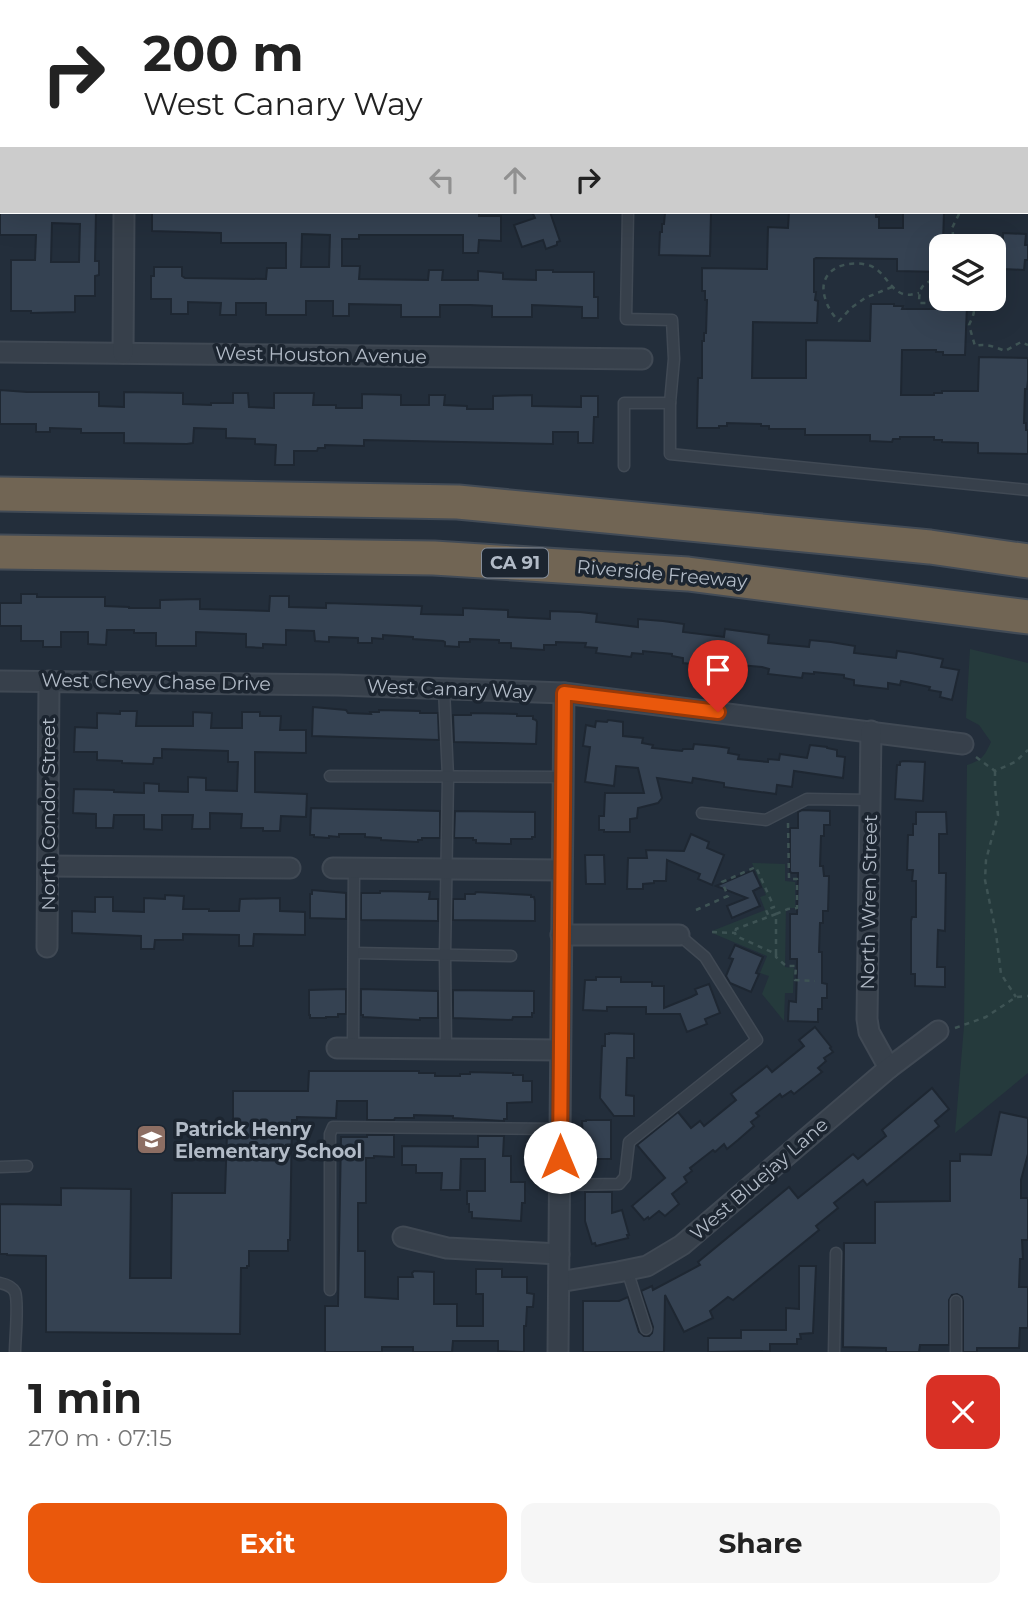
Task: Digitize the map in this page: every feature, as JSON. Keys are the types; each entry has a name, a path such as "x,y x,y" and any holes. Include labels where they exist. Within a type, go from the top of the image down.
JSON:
{"highway":[{"path":"0,494 458,502 930,547 1028,561"},
{"path":"930,547 1028,551"},
{"name":"Riverside Freeway","path":"0,552 434,558 661,572 1028,617"}],"street":[{"path":"123,353 124,214"},
{"name":"West Houston Avenue","path":"0,352 642,359"},
{"name":"West Chevy Chase Drive","path":"0,681 313,684"},
{"name":"North Condor Street","path":"47,947 49,681"},
{"name":"West Canary Way","path":"313,684 564,693 962,744"},
{"path":"558,1352 564,693"},
{"name":"North Wren Street","path":"871,731 867,1019 869,1032 889,1068"},
{"path":"48,866 290,868"},
{"path":"332,868 562,870"},
{"path":"561,935 679,935"},
{"name":"West Bluejay Lane","path":"559,1282 647,1266 682,1245 889,1068 938,1031"},
{"path":"345,1048 560,1050"},
{"path":"403,1237 447,1248 559,1254"}],"lane":[{"path":"628,214 626,319 672,320 674,359 670,403 670,454 1028,490"},
{"path":"624,466 624,403 670,403"},
{"path":"444,689 448,777 446,1049"},
{"path":"330,776 563,777"},
{"path":"702,813 766,820 807,799 870,800"},
{"path":"345,1048 355,953 354,868"},
{"path":"559,1185 619,1184 625,1177 629,1142 757,1040 705,957 679,935"},
{"path":"355,953 511,956"},
{"path":"330,1290 330,1134 334,1127 560,1129"},
{"path":"0,1167 27,1166"},
{"path":"834,1352 836,1253"},
{"path":"627,1270 646,1329"},
{"path":"0,1283 14,1291 16,1300 15,1352"},
{"path":"956,1301 956,1352"}],"path":[{"path":"953,234 952,228 959,214"},
{"path":"892,287 865,298 839,321 825,299 823,287 830,270 860,264 876,269 892,287 908,296 919,293"},
{"path":"929,282 919,293 919,303 929,303"},
{"path":"975,311 970,325 975,346 988,345 1005,351 1021,342 1028,345"},
{"path":"962,744 995,771"},
{"path":"995,771 1015,762 1028,750"},
{"path":"995,771 998,815 986,860 985,880 1001,974 1016,998"},
{"path":"735,933 736,929 797,908 797,879 789,879 788,823"},
{"path":"696,910 728,896 722,882 756,867 774,907 766,910 769,916"},
{"path":"776,914 776,957 786,966 796,966 796,981 815,981"},
{"path":"712,932 735,933 736,936 776,954"},
{"path":"938,1031 964,1026 986,1017 1016,998 1028,996"}],"green space":[{"path":"970,649 1028,663 1028,1073 955,1133 964,1026 967,765 982,757 991,742 979,725 966,718"},
{"path":"752,863 785,864 785,881 795,882 795,908 786,908 785,967 794,968 793,993 785,993 784,1021 762,994 769,976 760,973 767,956 712,933 765,910 760,897 766,895"}],"building":[{"path":"0,214 96,214 95,261 99,261 99,275 95,276 95,296 75,296 75,312 11,311 11,260 35,260 36,235 0,235","holes":["52,223 80,224 79,262 51,262"]},
{"path":"152,214 501,216 501,241 479,240 478,253 463,253 463,235 359,235 359,239 342,239 342,266 360,266 359,279 428,280 429,270 443,270 442,280 478,280 478,271 503,273 503,279 536,280 536,270 594,272 594,297 598,297 598,318 582,318 582,307 532,305 532,317 492,317 492,306 440,305 440,317 401,317 401,305 349,304 349,316 333,316 333,301 306,301 306,315 266,315 266,303 236,303 236,315 220,315 221,303 188,302 188,314 171,314 171,299 151,299 151,276 154,276 154,267 182,267 182,276 185,278 266,279 267,268 286,268 286,243 221,243 221,233 152,231","holes":["302,234 330,235 329,267 301,267"]},
{"path":"533,214 551,214 560,241 557,245 546,249 543,240 522,247 514,225 535,218"},
{"path":"665,214 711,214 710,256 659,255 660,232"},
{"path":"789,214 876,214 876,217 879,217 879,228 903,228 903,214 944,214 943,234 929,234 929,272 897,271 897,259 814,259 817,323 753,322 752,378 806,378 806,340 870,341 871,304 894,304 903,306 902,309 929,311 967,311 965,355 943,355 943,352 936,350 902,350 901,395 978,391 979,357 1028,358 1024,423 1028,430 1028,454 978,453 978,443 942,442 934,440 934,437 900,437 892,442 870,441 870,435 805,435 805,429 769,429 769,426 761,424 727,423 727,426 719,428 697,428 698,378 702,378 702,341 706,333 707,300 705,291 702,291 702,268 767,269 768,227 788,228"},
{"path":"1003,233 1026,234 1028,260 1025,260 1024,270 1006,269 1006,234"},
{"path":"0,390 99,392 99,406 124,407 124,392 183,393 183,404 211,405 233,403 233,393 248,393 249,407 274,408 274,393 314,393 313,405 336,405 336,408 362,408 362,394 401,395 401,405 429,405 429,395 445,395 444,405 467,406 467,409 493,409 493,396 532,395 532,406 581,407 581,396 598,396 598,417 594,417 593,443 578,443 578,432 553,432 553,444 364,440 364,446 325,445 325,448 318,448 317,451 294,451 294,465 275,465 276,445 255,444 255,439 226,438 226,429 194,428 193,443 187,444 124,443 124,433 81,433 81,429 50,428 50,432 36,432 36,424 0,424"},
{"path":"21,594 37,594 37,597 105,597 105,606 129,608 160,608 160,600 200,599 200,609 269,611 270,596 289,596 289,607 326,608 326,603 422,606 421,614 463,615 463,608 508,610 508,617 550,619 550,611 580,612 597,614 596,622 638,627 638,619 663,621 684,624 683,632 724,637 725,629 769,635 768,643 809,647 810,640 831,642 855,646 854,653 896,658 897,651 911,653 943,659 941,667 959,670 952,700 940,697 941,692 929,690 930,687 901,681 900,685 888,683 888,689 854,685 854,680 844,678 844,675 814,672 803,673 802,678 768,674 769,669 762,667 717,663 716,667 683,663 683,658 672,654 643,651 643,654 632,653 631,657 596,653 597,648 585,647 586,643 556,642 556,645 544,645 544,650 511,648 511,643 499,643 499,640 470,639 470,642 459,642 459,647 445,646 443,641 383,635 383,639 372,638 372,643 358,643 358,638 329,637 329,642 315,641 314,631 286,630 286,645 263,644 263,648 246,647 246,634 196,632 196,646 156,646 156,633 107,630 106,645 88,644 88,632 61,632 61,647 43,647 43,641 21,641 21,626 0,626 0,603 21,603"},
{"path":"313,707 346,710 348,713 371,714 370,712 379,710 438,713 439,740 312,736"},
{"path":"120,711 137,711 136,726 193,726 193,712 212,713 211,728 242,728 242,712 260,712 260,716 281,716 280,730 306,730 306,753 255,752 255,792 307,794 306,817 281,816 280,831 241,828 242,814 210,813 210,829 192,829 193,815 162,815 162,830 144,829 144,815 114,815 113,828 96,828 96,814 73,813 74,789 144,793 144,783 159,784 159,791 188,792 188,777 206,778 206,790 237,791 238,762 228,762 228,751 162,749 162,758 154,758 153,764 97,760 97,752 74,752 75,727 97,728 97,713 120,714"},
{"path":"471,713 533,716 537,722 536,744 454,742 453,715"},
{"path":"596,721 623,722 623,736 643,738 642,743 653,745 652,748 682,751 693,749 694,744 715,746 729,748 728,753 739,755 738,759 768,762 768,759 779,760 780,754 807,758 810,745 827,747 837,750 837,756 845,757 843,778 794,771 792,787 777,785 776,794 724,787 724,783 693,778 692,783 657,778 662,798 658,803 638,808 637,818 630,819 630,832 604,832 599,830 599,816 604,816 605,793 644,793 638,768 616,766 614,786 585,782 590,747 583,746 586,725 595,727"},
{"path":"903,761 925,762 923,801 895,799 897,765"},
{"path":"311,808 440,811 440,838 422,838 418,842 381,840 365,837 365,834 314,837 310,835"},
{"path":"455,811 535,812 535,837 511,839 511,844 476,843 473,838 454,838"},
{"path":"830,811 830,825 824,825 824,836 821,836 820,866 823,866 824,876 829,876 828,911 823,911 823,923 820,923 819,952 822,952 822,983 827,984 827,998 822,998 822,1009 818,1009 818,1022 788,1021 789,1001 796,1002 797,971 797,959 790,959 790,914 797,914 798,873 790,871 790,828 798,828 798,812"},
{"path":"916,812 946,812 947,834 939,834 939,873 946,873 945,931 938,930 937,967 945,967 945,987 915,986 915,974 911,974 911,921 912,917 916,917 916,881 912,881 913,870 907,870 908,835 913,835"},
{"path":"691,834 709,842 707,848 724,855 712,885 698,879 700,874 667,860 666,881 643,884 643,889 627,889 628,858 647,858 646,850 684,851"},
{"path":"585,855 604,855 605,884 586,884"},
{"path":"753,870 761,887 753,891 760,906 732,918 727,906 747,898 716,886"},
{"path":"312,890 346,893 346,919 310,918"},
{"path":"430,892 429,899 438,899 438,921 361,920 361,893"},
{"path":"476,892 531,895 535,901 535,921 453,920 453,899 465,899 465,894"},
{"path":"165,895 184,896 183,909 209,911 239,911 240,899 280,898 280,911 305,912 305,935 254,934 253,946 239,946 239,935 183,934 183,940 155,940 154,949 141,949 141,936 72,933 72,911 95,912 95,897 113,897 113,911 144,912 144,898 165,899"},
{"path":"735,945 763,957 751,992 730,983 726,976 733,959 729,958"},
{"path":"596,977 621,977 621,982 652,982 652,986 664,986 664,1008 697,994 695,989 709,984 720,1013 705,1019 707,1024 687,1032 680,1014 646,1014 646,1007 607,1007 607,1011 583,1010 585,980 596,980"},
{"path":"346,989 346,1014 310,1018 309,990"},
{"path":"361,989 438,991 438,1018 420,1020 363,1017"},
{"path":"453,990 534,991 534,1013 532,1017 513,1017 512,1020 453,1018"},
{"path":"815,1027 833,1052 824,1058 826,1061 818,1068 822,1072 794,1094 791,1091 782,1097 780,1094 756,1113 759,1116 751,1122 754,1126 738,1140 727,1149 724,1144 715,1152 713,1150 690,1168 692,1171 684,1177 687,1182 672,1194 679,1204 665,1216 659,1211 644,1220 632,1206 665,1178 637,1145 678,1112 691,1128 700,1121 704,1126 736,1100 731,1094 767,1066 772,1072 804,1046 799,1040"},
{"path":"605,1034 634,1034 634,1058 627,1058 626,1095 634,1096 634,1116 614,1116 600,1098 602,1046 605,1046"},
{"path":"309,1071 419,1071 435,1073 435,1076 460,1076 470,1072 513,1073 523,1075 523,1081 532,1081 532,1102 507,1103 507,1119 504,1121 414,1115 414,1118 367,1120 367,1101 337,1101 336,1118 297,1117 297,1120 292,1120 288,1251 249,1251 249,1266 241,1268 240,1334 46,1332 46,1256 0,1254 0,1204 61,1205 61,1188 131,1189 130,1278 171,1278 172,1193 225,1193 227,1134 233,1134 233,1091 308,1091"},
{"path":"932,1088 949,1109 935,1121 939,1126 867,1185 863,1180 834,1203 838,1208 816,1226 819,1230 733,1300 728,1297 710,1311 713,1318 684,1332 665,1295 664,1352 583,1352 583,1301 619,1301 628,1297 639,1332 649,1336 653,1327 641,1291 652,1286 653,1290 700,1265 698,1262 789,1187 798,1198 853,1154 858,1159 886,1136 882,1130"},
{"path":"1000,1112 1028,1118 1028,1154 1021,1180 1021,1198 1028,1198 1028,1240 1022,1240 1023,1259 1020,1259 1019,1287 1028,1287 1028,1328 1020,1328 1019,1348 977,1348 977,1352 963,1352 963,1301 957,1294 952,1295 949,1300 949,1345 920,1345 919,1352 886,1352 886,1348 843,1347 844,1243 875,1243 875,1202 950,1201 950,1161 960,1161 960,1154 991,1155"},
{"path":"611,1120 611,1159 589,1159 584,1154 582,1121"},
{"path":"394,1135 394,1157 366,1158 366,1203 358,1203 358,1251 365,1251 365,1297 398,1299 398,1277 413,1277 414,1271 434,1272 434,1304 457,1304 457,1326 483,1326 483,1294 476,1294 476,1269 502,1269 502,1277 527,1277 527,1293 534,1294 533,1307 527,1307 524,1352 498,1351 498,1341 453,1341 452,1352 413,1352 413,1347 382,1347 382,1352 325,1352 325,1306 338,1306 341,1137"},
{"path":"478,1136 504,1136 503,1156 511,1156 511,1182 525,1182 525,1203 522,1203 521,1221 472,1218 467,1204 467,1191 485,1191 485,1159 461,1159 460,1190 441,1190 442,1173 416,1173 416,1165 402,1165 402,1146 478,1147"},
{"path":"585,1192 612,1192 612,1213 622,1210 628,1238 596,1246 595,1243 592,1244 585,1221"},
{"path":"799,1266 816,1266 813,1333 800,1334 801,1339 797,1339 797,1344 770,1344 770,1351 708,1352 708,1338 741,1338 741,1330 786,1330 786,1308 799,1309"}],"place":[{"name":"Patrick Henry Elementary School","path":"152,1140"}],"route":[{"path":"560,1157 564,693 718,712"}]}
